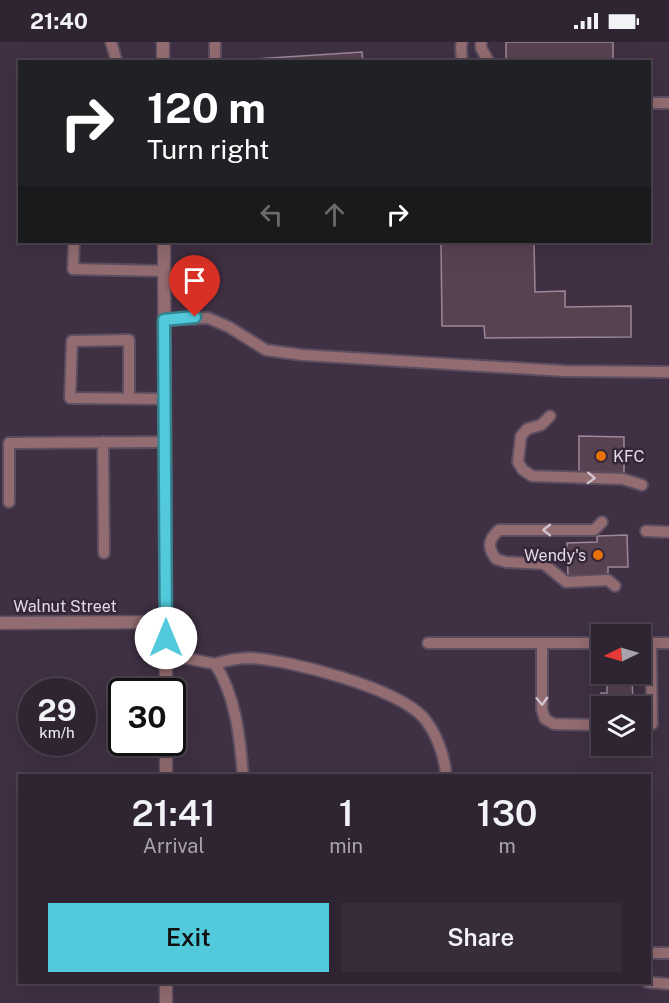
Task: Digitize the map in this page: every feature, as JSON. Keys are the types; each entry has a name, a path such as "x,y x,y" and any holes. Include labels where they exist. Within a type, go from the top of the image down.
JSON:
{"street":[{"path":"163,42 163,60"},
{"path":"164,243 166,678"},
{"name":"Walnut Street","path":"0,623 166,622"},
{"path":"166,756 166,774"},
{"path":"166,984 166,1003"}],"lane":[{"path":"111,42 116,60"},
{"path":"215,42 215,60"},
{"path":"462,42 462,60"},
{"path":"481,42 481,48 488,60"},
{"path":"651,103 669,103"},
{"path":"74,243 73,269 164,271"},
{"path":"164,320 208,318 229,327 266,350 303,355 565,371 669,372"},
{"path":"129,399 129,340 72,342 70,398 129,399 165,399"},
{"path":"550,416 541,425 527,429 521,436 518,462 523,470 532,476 623,479 642,485"},
{"path":"103,442 104,553"},
{"path":"9,502 9,443 165,442"},
{"path":"602,522 594,530 499,530 491,537 489,544 496,559 506,562 544,564 566,582 608,580 615,586"},
{"path":"646,531 669,532"},
{"path":"428,643 591,643"},
{"path":"542,643 542,710 545,719 554,724 591,724"},
{"path":"651,643 669,643"},
{"path":"166,654 215,664 250,658 314,668 404,703 423,717 434,733 445,763 446,774"},
{"path":"215,664 225,679 240,735 243,774"},
{"path":"651,953 669,953"},
{"path":"651,982 669,984"}],"building":[{"path":"506,42 613,42 613,60 506,60"},
{"path":"362,52 363,60 237,60"},
{"path":"441,243 534,243 535,292 565,291 565,307 631,306 631,337 485,338 484,326 442,326"},
{"name":"KFC","path":"579,436 624,437 624,475 579,474"},
{"name":"Wendy's","path":"627,535 628,567 608,567 608,576 568,577 567,543 597,542 597,536"},
{"path":"607,684 632,684 633,696 601,696 601,693 607,693"}],"place":[{"name":"KFC","path":"601,456"},
{"name":"Wendy's","path":"598,555"}],"route":[{"path":"166,638 164,320 195,317"}]}
